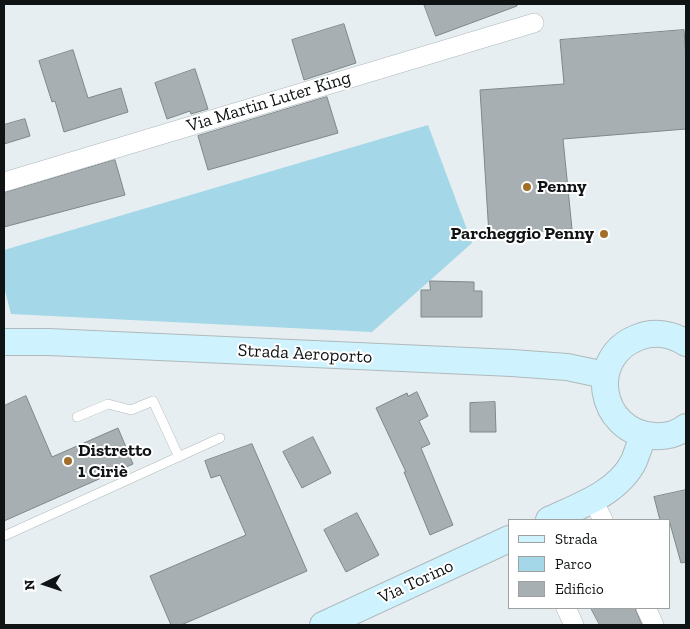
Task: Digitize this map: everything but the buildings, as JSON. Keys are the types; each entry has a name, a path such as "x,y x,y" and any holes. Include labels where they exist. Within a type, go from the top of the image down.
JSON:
{"main road":[{"path":"686,343 673,336 646,334 632,340 620,349 610,361 605,375 605,391 609,406 617,419 629,429 643,436 661,437 679,432 686,427"},
{"name":"Strada Aeroporto","path":"4,342 59,342 512,363 567,367 605,375"},
{"path":"554,519 598,510 633,462 643,436"},
{"name":"Via Torino","path":"323,625 508,539"}],"street":[{"name":"Via Martin Luter King","path":"4,182 534,23"},
{"path":"566,609 574,625"},
{"path":"646,609 654,625"}],"lane":[{"path":"77,417 108,404 131,410 153,400 179,456"},
{"path":"4,536 220,438"}],"green space":[{"path":"428,125 472,243 372,332 11,314 4,287 4,250"}],"place":[{"name":"Penny","path":"527,187"},
{"name":"Parcheggio Penny","path":"604,234"},
{"name":"Distretto 1 Ciriè","path":"68,461"}]}
